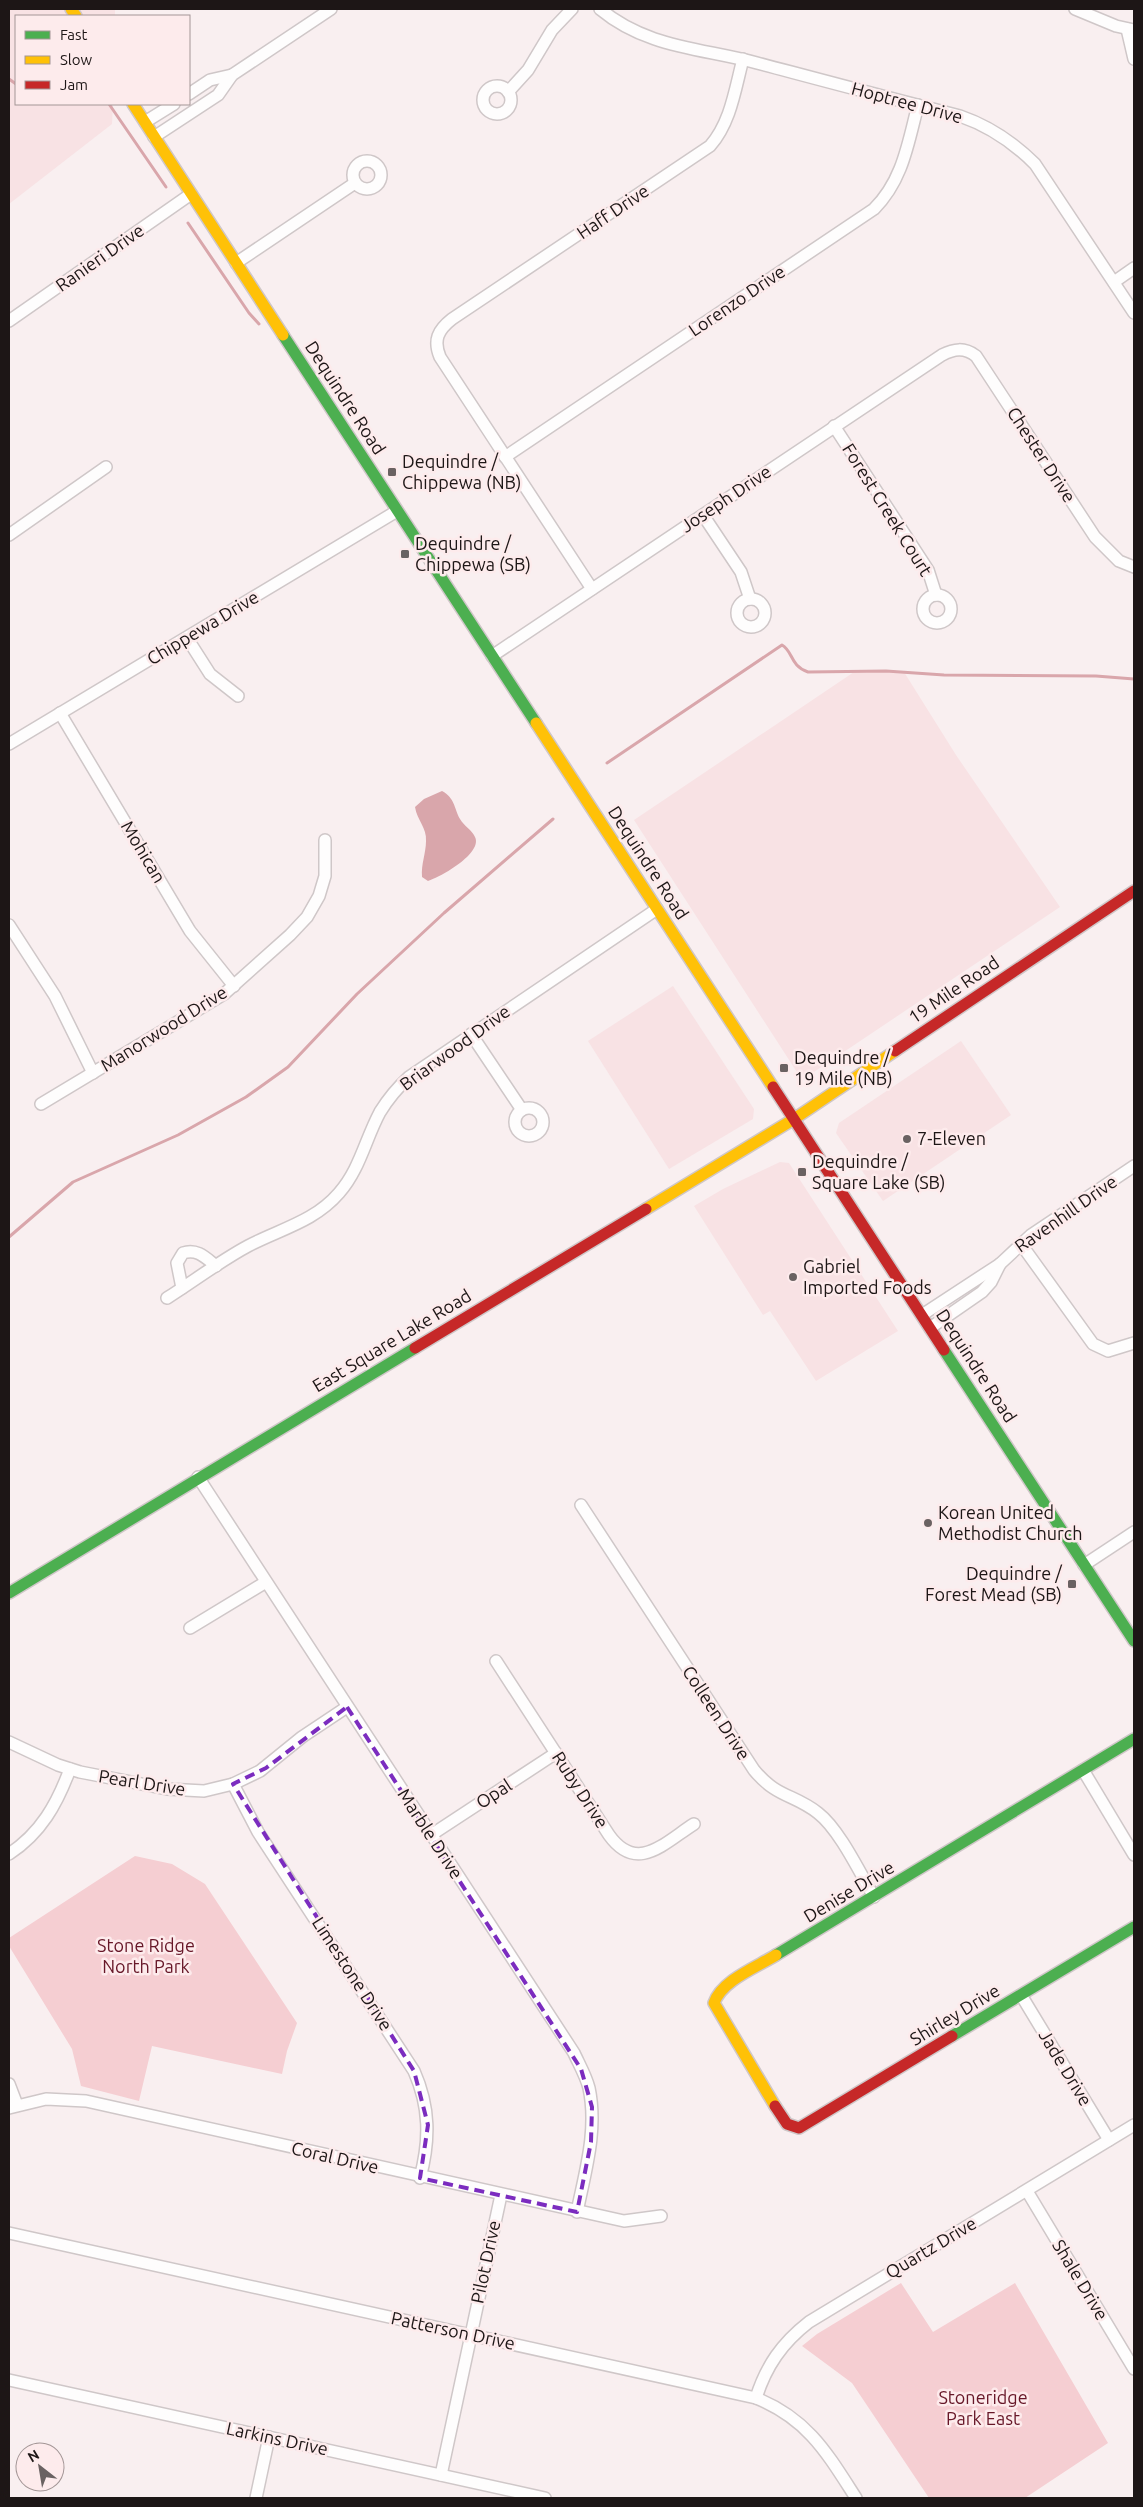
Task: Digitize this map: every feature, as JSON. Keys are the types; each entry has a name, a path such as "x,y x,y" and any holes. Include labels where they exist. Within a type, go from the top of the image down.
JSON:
{"main road":[{"name":"Dequindre Road","path":"134,105 1134,1642"},
{"name":"19 Mile Road","path":"794,1119 1134,891"},
{"name":"East Square Lake Road","path":"9,1593 794,1119"},
{"name":"Denise Drive","path":"792,2127 782,2118 740,2049 716,2009 714,1998 726,1986 1134,1739"},
{"name":"Shirley Drive","path":"792,2127 806,2125 1134,1927"}],"street":[{"path":"190,93 210,80 232,75 331,9"},
{"path":"508,92 528,70 552,30 572,9"},
{"name":"Hoptree Drive","path":"600,9 620,24 668,45 743,59 918,105 974,121 1003,137 1025,154 1044,176 1134,313"},
{"path":"1075,9 1131,30 1134,59"},
{"name":"Haff Drive","path":"505,457 440,357 436,340 439,332 452,319 710,146 717,138 728,116 743,59"},
{"path":"154,137 218,95 232,75"},
{"path":"145,122 172,105"},
{"name":"Lorenzo Drive","path":"505,457 874,209 891,190 898,178 918,105"},
{"path":"236,263 356,183"},
{"name":"Ranieri Drive","path":"9,321 191,194"},
{"path":"1114,282 1134,268"},
{"name":"Joseph Drive","path":"492,656 834,426 942,356 964,350"},
{"name":"Chester Drive","path":"964,350 970,352 980,361 1095,537 1119,561 1134,567"},
{"name":"Forest Creek Court","path":"834,426 928,570 936,595"},
{"path":"505,457 592,589"},
{"path":"9,535 106,468"},
{"name":"Chippewa Drive","path":"9,744 397,511"},
{"path":"703,515 741,572 750,599"},
{"path":"187,638 210,674 238,696"},
{"name":"Mohican","path":"60,714 190,931 234,986"},
{"name":"Manorwood Drive","path":"41,1104 212,1002 234,986 290,935 312,909 325,876 326,840"},
{"name":"Briarwood Drive","path":"168,1298 252,1244 302,1222 328,1205 349,1181 363,1154 380,1113 396,1089 423,1066 657,909"},
{"path":"9,925 55,996 93,1073"},
{"path":"472,1034 522,1110"},
{"name":"Ravenhill Drive","path":"922,1315 1000,1264 1021,1244 1134,1166"},
{"path":"1021,1244 1092,1344 1108,1351 1134,1343"},
{"path":"182,1288 177,1263 183,1253 194,1251 216,1266"},
{"name":"Ravenhill Drive","path":"930,1328 982,1292 992,1282 1000,1264"},
{"name":"Marble Drive","path":"198,1478 566,2040 589,2086 592,2107 591,2142 577,2212"},
{"name":"Colleen Drive","path":"581,1505 754,1770 772,1789 810,1807 823,1817 874,1897"},
{"path":"1084,1565 1134,1532"},
{"path":"190,1628 266,1582"},
{"name":"Ruby Drive","path":"496,1661 614,1842 628,1854 647,1853 694,1824"},
{"name":"Pearl Drive","path":"9,1742 70,1769 184,1791 204,1791 233,1784 266,1768 302,1737 347,1707"},
{"name":"Opal","path":"431,1835 556,1753"},
{"path":"9,1854 31,1836 47,1817 60,1794 70,1769"},
{"path":"1083,1770 1134,1855"},
{"name":"Limestone Drive","path":"233,1784 258,1832 414,2071 423,2095 428,2125 426,2152 420,2178"},
{"name":"Jade Drive","path":"1021,1995 1109,2140"},
{"path":"9,2084 13,2107"},
{"name":"Coral Drive","path":"13,2107 55,2098 86,2101 577,2212 624,2221 661,2216"},
{"name":"Quartz Drive","path":"756,2398 764,2374 773,2359 785,2343 805,2326 1134,2125"},
{"name":"Shale Drive","path":"1027,2191 1134,2369"},
{"name":"Pilot Drive","path":"441,2475 501,2195"},
{"name":"Patterson Drive","path":"9,2233 756,2398 778,2408 809,2431 826,2452 856,2498"},
{"name":"Larkins Drive","path":"9,2380 545,2498"},
{"path":"256,2498 269,2437"}],"highlighted area":[{"path":"347,1707 581,2069 592,2107 591,2142 577,2212 420,2178 428,2125 414,2071 233,1784 266,1768"}],"shaded area":[{"path":"9,9 115,9 115,15 15,15 15,105 113,105 112,124 9,204"},
{"path":"854,672 904,672 956,755 1060,907 802,1080 634,820"},
{"path":"442,791 452,800 460,819 474,835 476,843 473,850 459,864 428,881 422,877 426,836 415,807 424,799"},
{"path":"673,986 754,1109 753,1119 669,1169 588,1041"},
{"path":"961,1041 1011,1115 883,1201 836,1133 839,1123"},
{"path":"780,1162 789,1163 898,1331 816,1381 770,1311 763,1315 694,1206 723,1189"}],"green space":[{"name":"Stone Ridge North Park","path":"135,1856 172,1864 205,1884 297,2023 287,2051 282,2074 152,2046 139,2101 81,2086 72,2049 9,1946 9,1938"},
{"name":"Stoneridge Park East","path":"901,2283 933,2332 1015,2283 1108,2443 1025,2498 929,2498 852,2383 802,2346 817,2334"}],"waterway":[{"path":"9,79 15,83"},
{"path":"110,105 166,187"},
{"path":"188,223 249,313 259,324"},
{"path":"607,763 782,645 798,666 808,672 886,671 944,675 1096,676 1134,679"},
{"path":"9,1237 73,1182 178,1135 246,1097 288,1067 357,994 444,913 553,819"}],"traffic: fast":[{"path":"283,335 536,723"},
{"path":"9,1593 415,1348"},
{"path":"944,1350 1134,1641"},
{"path":"776,1955 1134,1739"},
{"path":"952,2036 1134,1927"}],"traffic: slow":[{"path":"71,9 75,15"},
{"path":"134,105 283,335"},
{"path":"536,723 773,1087"},
{"path":"646,1209 794,1119 895,1051"},
{"path":"775,2106 714,2003 724,1987 750,1969 776,1955"}],"traffic: jam":[{"path":"895,1051 1134,891"},
{"path":"773,1087 944,1350"},
{"path":"415,1348 646,1209"},
{"path":"775,2106 787,2124 799,2128 952,2036"}],"place":[{"name":"Dequindre / Chippewa (NB)","path":"392,472"},
{"name":"Dequindre / Chippewa (SB)","path":"405,554"},
{"name":"Dequindre / 19 Mile (NB)","path":"784,1068"},
{"name":"7-Eleven","path":"907,1139"},
{"name":"Dequindre / Square Lake (SB)","path":"802,1172"},
{"name":"Gabriel Imported Foods","path":"793,1277"},
{"name":"Korean United Methodist Church","path":"928,1523"},
{"name":"Dequindre / Forest Mead (SB)","path":"1072,1584"}]}
